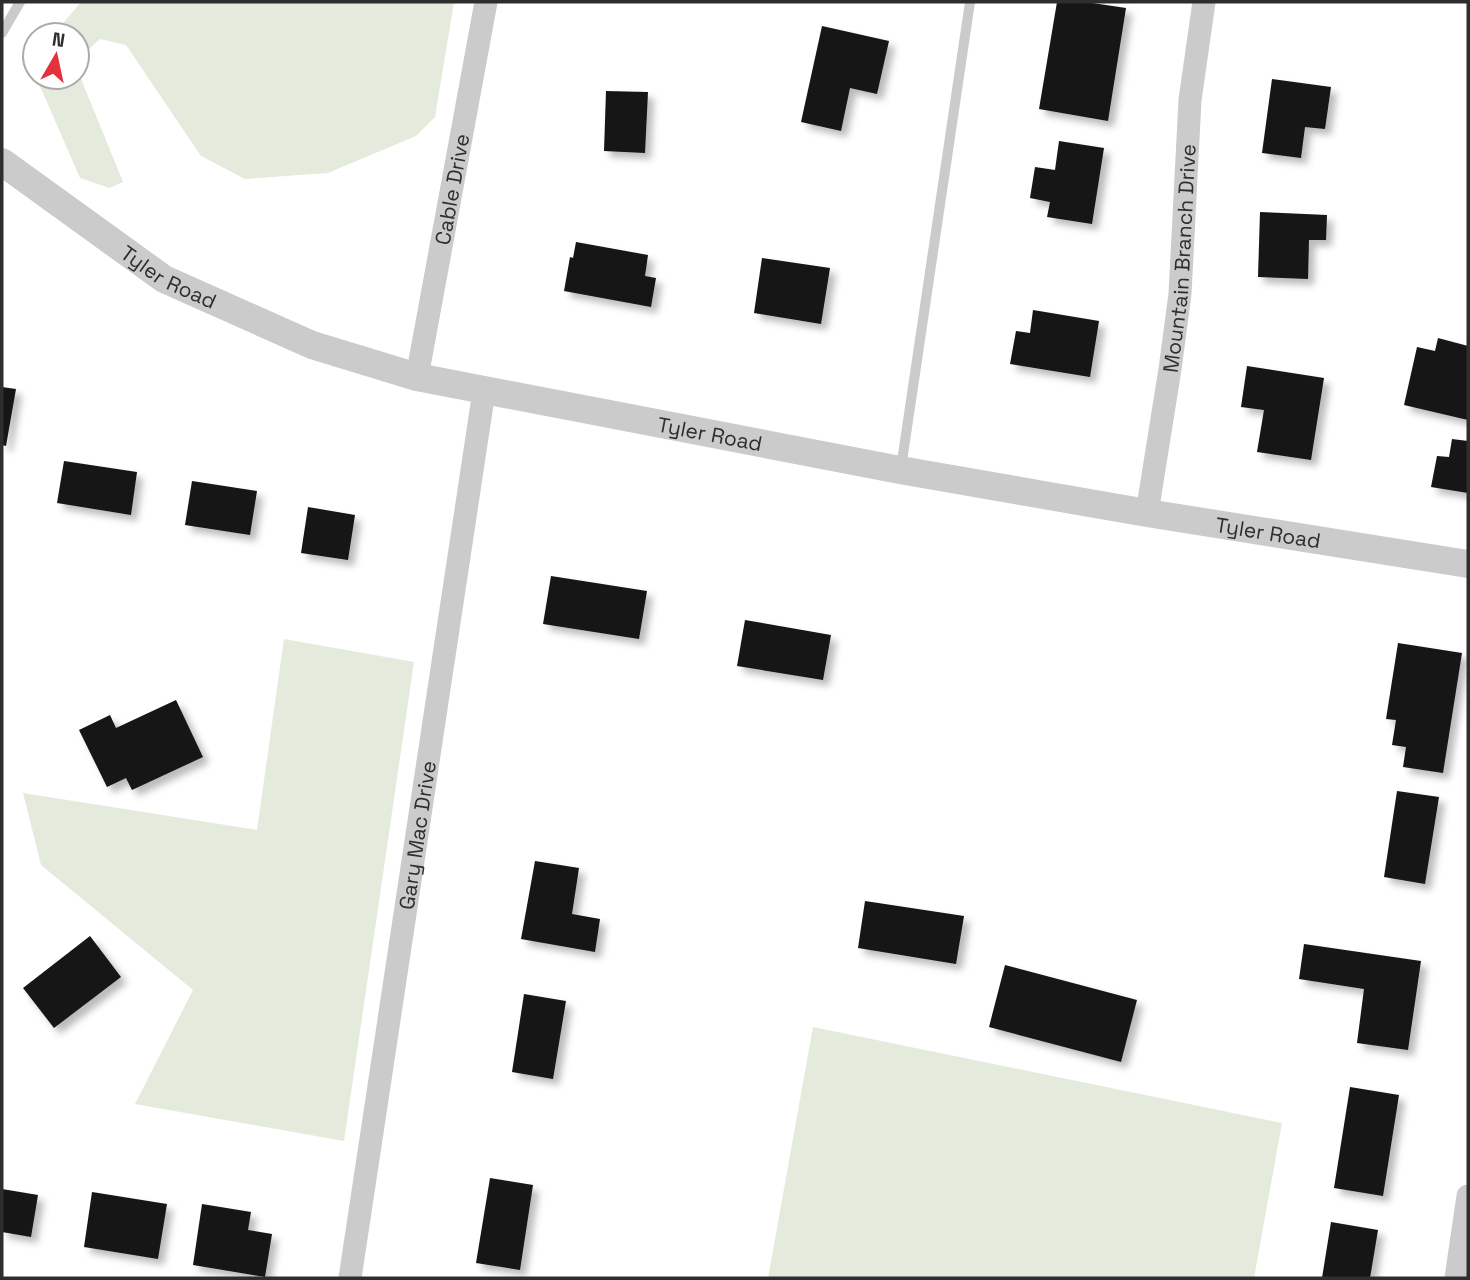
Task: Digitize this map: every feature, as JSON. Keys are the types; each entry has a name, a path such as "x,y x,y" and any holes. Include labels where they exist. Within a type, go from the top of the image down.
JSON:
{"street":[{"name":"Cable Drive","path":"417,377 485,2"},
{"name":"Mountain Branch Drive","path":"1147,513 1180,294 1190,100 1204,2"},
{"name":"Tyler Road","path":"2,162 164,279 312,345 417,377 900,470 1468,564"},
{"name":"Gary Mac Drive","path":"350,1278 484,391"},
{"path":"1456,1278 1468,1196"}],"lane":[{"path":"2,33 20,2"},
{"path":"900,470 970,2"}],"green space":[{"path":"81,2 454,2 435,117 416,136 328,173 245,179 201,156 126,45 100,39 91,47 91,21 65,21"},
{"path":"42,91 86,91 123,182 109,188 80,178"},
{"path":"284,639 414,662 344,1141 135,1104 193,990 41,865 23,793 257,830"},
{"path":"813,1027 1282,1123 1254,1278 768,1278"}],"building":[{"path":"1057,2 1086,2 1126,8 1108,121 1039,109"},
{"path":"822,26 889,41 877,94 850,88 841,131 801,122"},
{"path":"1272,79 1331,87 1325,129 1305,127 1301,158 1262,153"},
{"path":"606,91 648,92 645,153 604,151"},
{"path":"1059,141 1104,148 1092,224 1047,217 1050,202 1030,198 1035,167 1055,170"},
{"path":"1260,212 1327,215 1326,240 1309,240 1308,279 1258,277"},
{"path":"576,242 648,255 645,276 656,278 651,307 564,291 570,257 573,258"},
{"path":"762,258 830,268 821,324 754,313"},
{"path":"1033,310 1099,321 1090,377 1010,364 1016,331 1030,333"},
{"path":"1438,338 1468,346 1468,420 1404,405 1417,347 1435,351"},
{"path":"1247,366 1324,378 1311,460 1257,452 1264,410 1241,407"},
{"path":"2,387 16,389 6,446 2,445"},
{"path":"1452,439 1468,441 1468,493 1431,487 1437,456 1449,457"},
{"path":"64,461 137,472 131,515 57,503"},
{"path":"192,481 257,491 250,535 185,525"},
{"path":"308,507 355,515 348,560 301,553"},
{"path":"551,576 647,591 639,639 543,624"},
{"path":"745,620 831,635 823,680 737,666"},
{"path":"1398,643 1462,653 1443,773 1403,767 1406,747 1392,745 1396,720 1386,719"},
{"path":"176,700 203,757 132,790 126,778 107,787 79,730 110,715 116,728"},
{"path":"1397,791 1439,797 1425,884 1384,877"},
{"path":"535,861 579,868 572,914 600,919 595,952 521,939"},
{"path":"865,901 964,916 956,964 858,948"},
{"path":"90,936 121,977 54,1028 23,988"},
{"path":"1304,944 1421,961 1408,1050 1357,1043 1364,989 1299,979"},
{"path":"1005,965 1137,1000 1121,1062 989,1027"},
{"path":"524,994 566,1001 553,1079 512,1072"},
{"path":"1350,1087 1399,1095 1383,1196 1334,1188"},
{"path":"490,1178 533,1185 520,1270 476,1263"},
{"path":"2,1189 38,1195 31,1237 2,1232"},
{"path":"92,1192 167,1204 158,1259 84,1247"},
{"path":"202,1204 251,1212 248,1230 272,1234 265,1277 193,1265"},
{"path":"1331,1222 1378,1230 1370,1278 1322,1278"}]}
